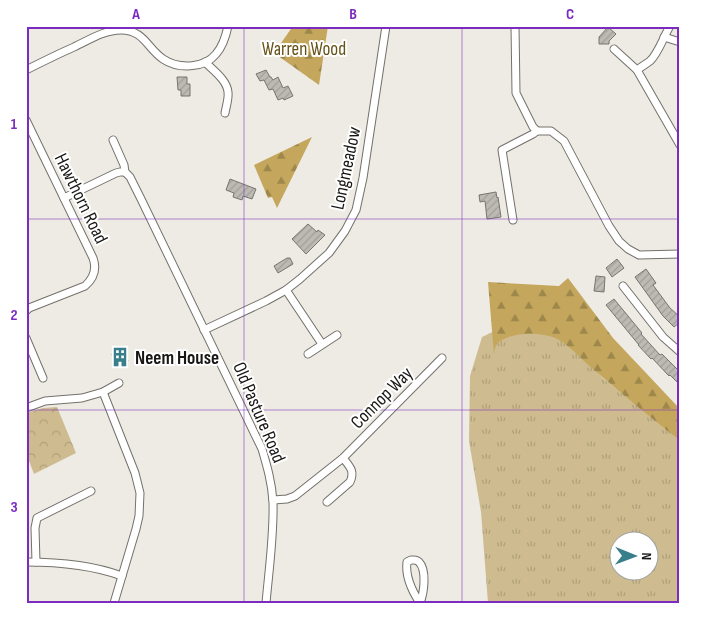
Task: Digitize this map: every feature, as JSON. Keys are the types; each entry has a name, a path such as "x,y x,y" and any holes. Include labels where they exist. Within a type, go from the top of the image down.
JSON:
{"street":[{"path":"26,70 103,33 119,30 126,30 136,34 169,62 185,66 193,65 213,58 225,39 228,26"},
{"name":"Longmeadow","path":"204,330 286,290 329,252 345,231 356,210 363,178 386,26"},
{"path":"515,26 516,93 533,127 537,130 551,131 564,141 609,226 619,241 628,249 639,256 680,254"},
{"path":"637,70 651,60 657,52 670,26"},
{"path":"664,37 680,42"},
{"path":"614,49 637,70 680,145"},
{"path":"205,62 226,84 228,92 225,113"},
{"name":"Hawthorn Road","path":"26,120 93,258 95,266 94,274 85,286 29,308 26,311"},
{"path":"512,220 502,150 537,130"},
{"name":"Old Pasture Road","path":"113,140 124,165 125,172 135,186 262,449 269,474 273,500 266,603"},
{"path":"64,198 116,173 125,172"},
{"path":"623,285 663,337 680,352"},
{"path":"286,290 322,344"},
{"path":"308,354 337,334"},
{"path":"26,338 43,378"},
{"name":"Connop Way","path":"273,500 287,499 294,496 343,458 442,358"},
{"path":"26,408 45,401 75,400 102,392 119,383"},
{"path":"102,392 135,473 140,493 138,522 114,603"},
{"path":"327,502 352,479 352,470 343,458"},
{"path":"36,562 34,528 37,518 92,491"},
{"path":"411,560 420,562 423,571 424,593 420,603 408,580 406,567 407,562 411,560"},
{"path":"26,562 89,566 122,576"}],"green space":[{"name":"Warren Wood","path":"293,26 328,26 319,85 274,53"},
{"path":"312,137 277,208 272,197 268,198 254,165"},
{"path":"568,278 613,338 680,409 680,441 568,347 553,337 527,334 509,337 497,344 494,355 488,282 559,286"},
{"path":"511,323 550,328 604,379 680,441 680,603 488,603 481,512 469,441 470,376 482,337"},
{"path":"57,407 76,453 34,474 26,453 26,413 43,408"}],"building":[{"path":"608,27 616,34 609,41 609,44 599,44 599,37"},
{"path":"266,70 273,80 278,77 283,88 288,86 293,96 284,100 283,98 278,100 273,89 269,90 264,80 260,81 256,74"},
{"path":"177,77 187,77 187,84 190,84 190,96 181,96 181,90 178,90"},
{"path":"230,179 256,189 252,199 243,196 242,200 233,197 234,193 226,190"},
{"path":"496,192 501,217 487,219 485,201 480,202 479,195"},
{"path":"308,224 317,232 318,230 325,235 306,254 292,239"},
{"path":"290,258 293,264 278,273 274,266"},
{"path":"617,259 624,268 612,277 606,268"},
{"path":"646,269 656,283 653,285 670,308 680,317 680,322 674,327 663,316 635,277"},
{"path":"596,276 605,277 604,292 594,291"},
{"path":"614,299 641,334 660,355 662,354 680,372 680,385 638,345 606,305"},
{"name":"Neem House","path":"124,350 128,361 115,365 112,354"}],"place":[{"name":"Neem House","path":"120,357"}]}
